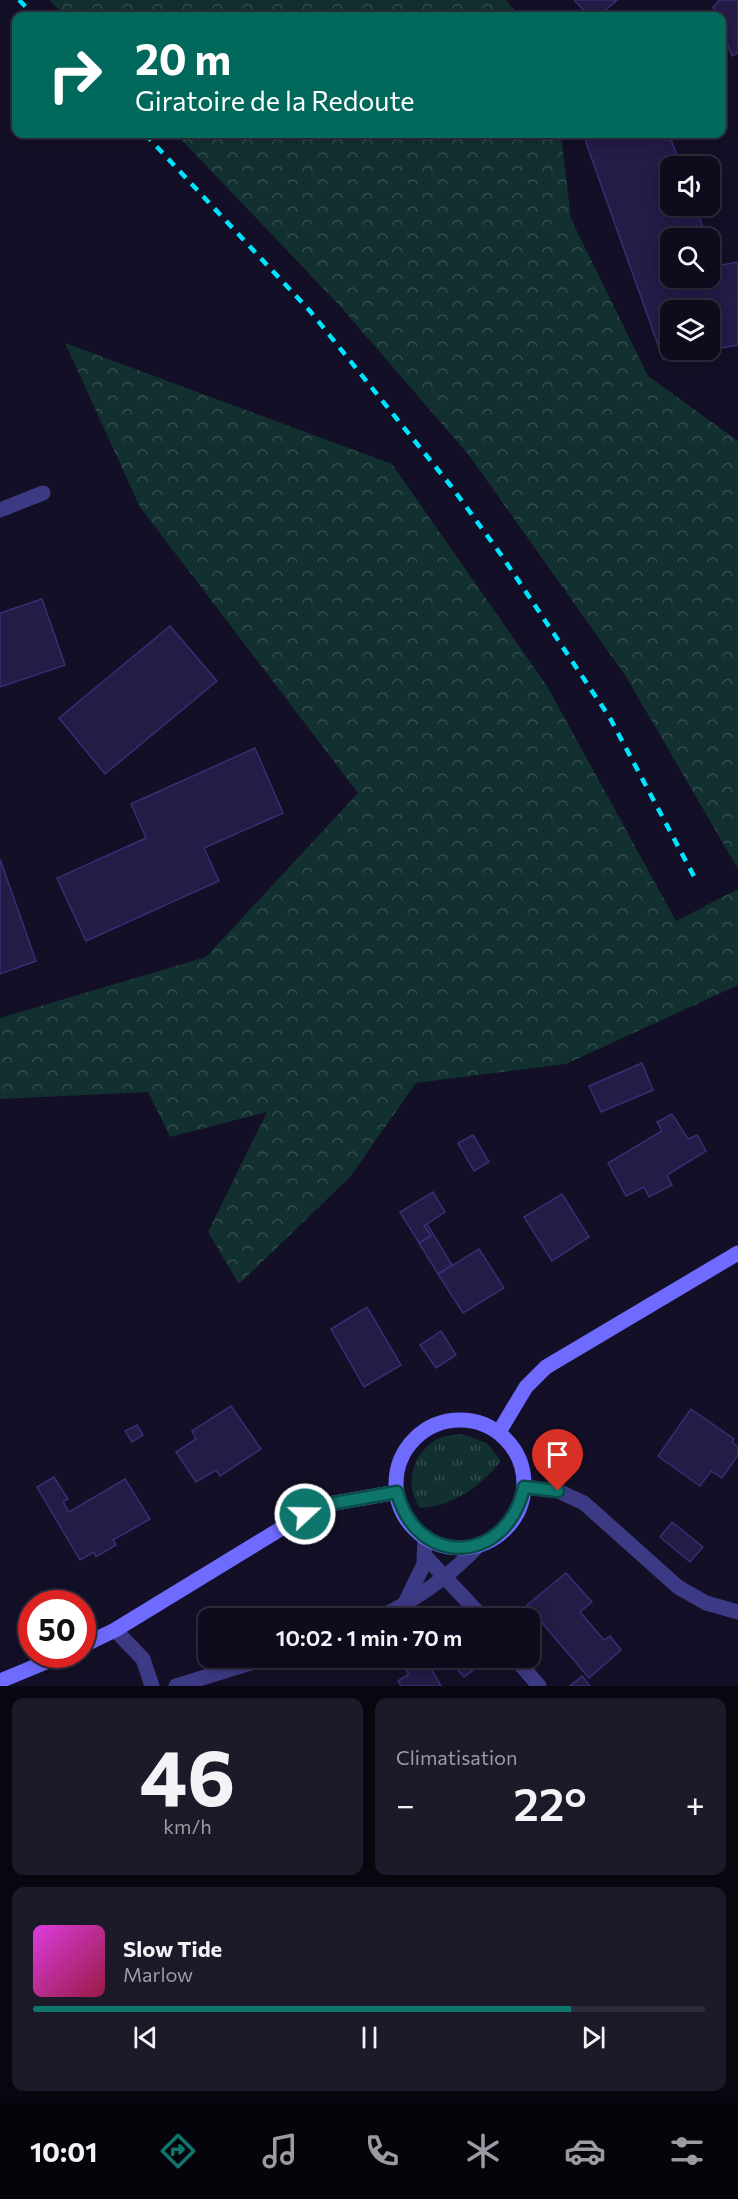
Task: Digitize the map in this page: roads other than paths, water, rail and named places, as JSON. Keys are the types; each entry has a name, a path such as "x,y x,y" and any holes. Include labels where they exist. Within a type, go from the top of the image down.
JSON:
{"main road":[{"path":"499,1432 526,1387 546,1367 738,1252"},
{"path":"458,1419 480,1422 499,1432 518,1457 524,1487 520,1506 511,1523 497,1537 479,1545 460,1548 442,1545 425,1537 412,1525 401,1509 397,1492 397,1470 405,1450 419,1434 437,1423 458,1419"},
{"path":"96,1639 115,1630 318,1506 397,1492"},
{"path":"0,1681 31,1668"}],"street":[{"path":"0,510 43,493"},
{"path":"524,1487 558,1491 584,1503 678,1587 706,1603 738,1612"},
{"path":"405,1605 424,1564 425,1537"},
{"path":"399,1608 446,1577 479,1545"},
{"path":"424,1555 474,1608"},
{"path":"115,1630 143,1659 152,1686"},
{"path":"180,1686 236,1668"},
{"path":"524,1668 539,1686"}],"railway":[{"path":"19,0 31,12"},
{"path":"149,138 310,311 451,486 502,556 610,718 697,882"}]}
